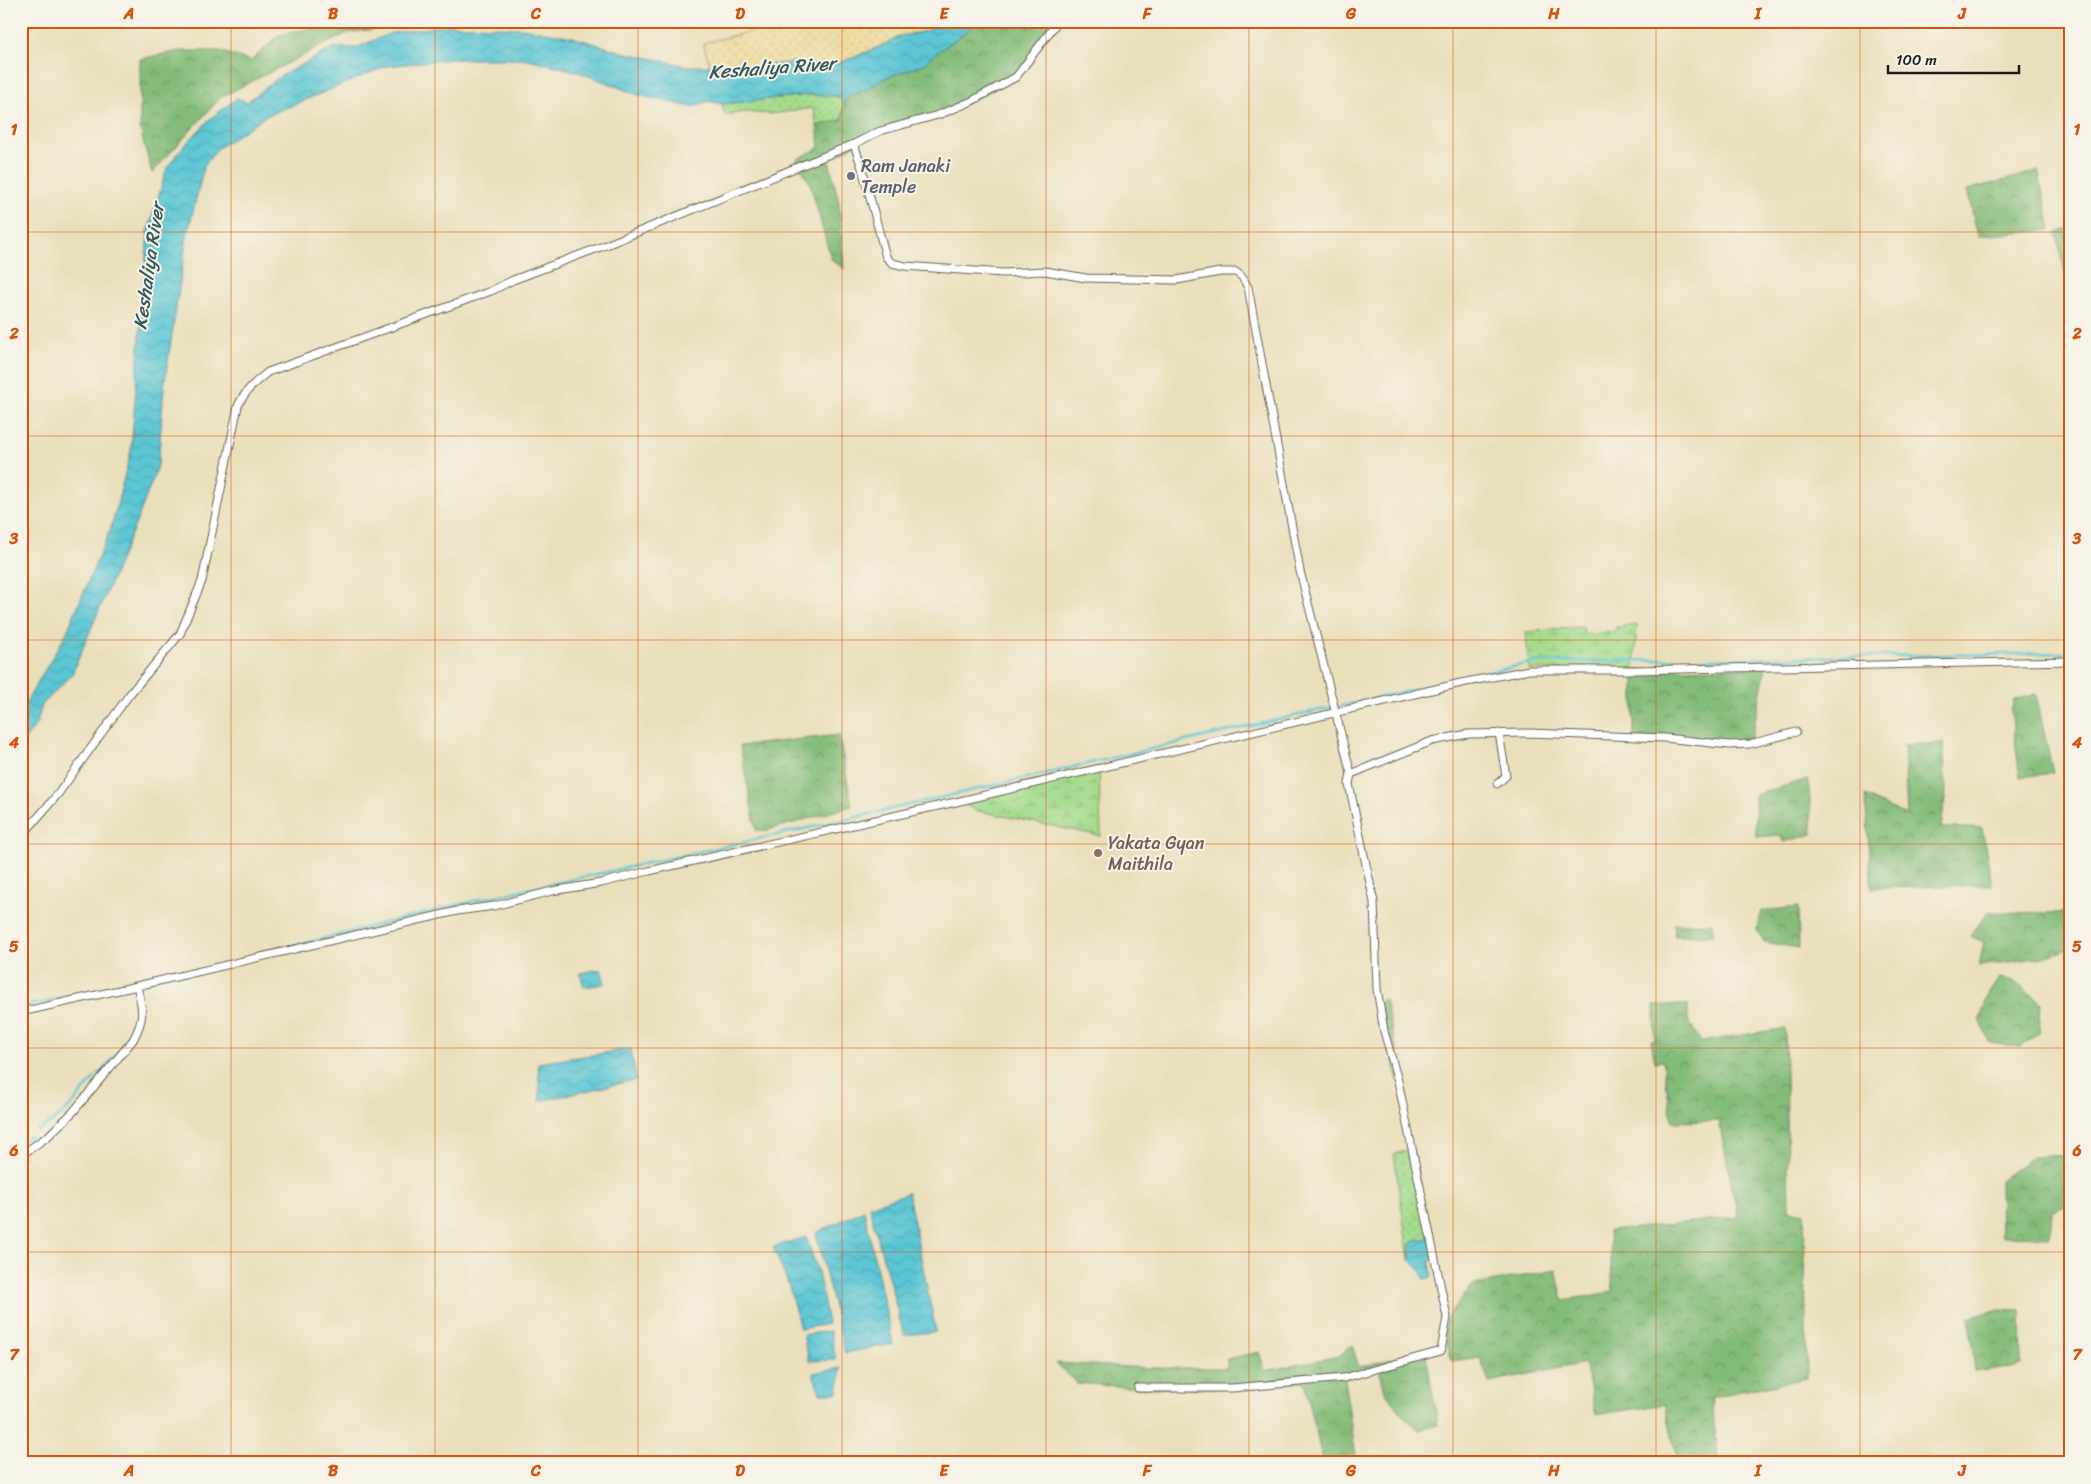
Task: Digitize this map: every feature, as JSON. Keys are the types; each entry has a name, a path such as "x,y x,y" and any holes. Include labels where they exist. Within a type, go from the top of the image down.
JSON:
{"street":[{"path":"21,837 58,794 129,695 180,634 202,580 238,406 243,396 254,383 268,372 491,291 513,280 606,245 854,144 880,131 938,115 970,102 1016,77 1058,21"},
{"path":"854,144 886,257 892,263 950,270 1045,271 1086,278 1176,280 1220,272 1236,272 1242,277 1248,287 1304,589 1320,643 1351,774 1348,784 1374,902 1377,989 1384,1031 1398,1081 1447,1317 1442,1351 1344,1378 1232,1388 1138,1388"},
{"path":"21,1012 457,911 601,884 649,870 960,801 1461,683 1529,670 1634,670 2070,661"},
{"path":"1351,774 1432,741 1453,735 1499,734 1657,738 1730,745 1750,744 1796,732"},
{"path":"1497,784 1506,776 1499,734"},
{"path":"21,1155 47,1137 73,1112 133,1040 143,1013 137,986"}],"green space":[{"path":"339,21 434,21 347,33 221,97 152,173 140,129 140,59 179,51 219,51 251,61 279,35"},
{"path":"976,21 1058,21 1016,77 970,102 880,131 829,160 839,203 844,269 831,259 810,183 796,160 820,147 817,126 842,120 844,103 849,96 865,90 885,78 924,64 967,31"},
{"path":"807,95 838,96 844,103 842,120 817,126 813,108 771,114 745,112 725,115 722,104"},
{"path":"2038,171 2051,230 1978,236 1967,190"},
{"path":"2070,228 2070,293 2056,233"},
{"path":"1637,625 1634,670 1529,670 1526,632 1583,627 1585,634 1616,632 1616,627"},
{"path":"1766,667 1750,744 1634,738 1634,670"},
{"path":"2036,694 2053,773 2020,777 2011,711 2014,700"},
{"path":"839,735 852,806 765,831 756,830 740,746"},
{"path":"1943,743 1946,791 1941,828 1982,828 1992,885 1872,888 1865,796 1907,816 1904,745"},
{"path":"1099,767 1101,836 974,810 960,801"},
{"path":"1808,779 1813,834 1784,842 1779,835 1756,837 1755,795"},
{"path":"1798,907 1799,948 1764,942 1757,929 1762,911"},
{"path":"1988,912 2070,913 2070,949 2044,957 1979,966 1984,942 1970,936"},
{"path":"1713,923 1713,935 1675,936 1674,924"},
{"path":"1999,978 2012,980 2041,1002 2039,1033 2021,1047 1989,1043 1980,1019 1989,993"},
{"path":"1385,999 1403,1080 1398,1081 1379,1002"},
{"path":"1688,1005 1688,1020 1701,1042 1785,1028 1789,1210 1804,1213 1807,1378 1711,1397 1719,1463 1678,1463 1665,1404 1596,1415 1585,1363 1489,1382 1480,1357 1452,1361 1444,1333 1447,1317 1473,1285 1556,1270 1563,1300 1613,1292 1609,1231 1738,1217 1719,1121 1672,1122 1663,1061 1655,1062 1651,1040 1655,1040 1654,1006"},
{"path":"1412,1150 1430,1235 1423,1241 1411,1243 1409,1260 1394,1154"},
{"path":"2070,1155 2070,1193 2067,1194 2066,1206 2052,1211 2050,1237 2001,1236 2000,1180 2032,1157"},
{"path":"1999,1309 2021,1310 2022,1365 1975,1372 1969,1318"},
{"path":"1352,1345 1359,1367 1415,1353 1416,1358 1426,1355 1438,1425 1419,1430 1402,1414 1385,1391 1379,1369 1344,1379 1357,1463 1323,1463 1305,1382 1232,1388 1138,1388 1077,1383 1056,1363 1146,1368 1227,1368 1227,1359 1259,1352 1265,1371 1339,1356"}],"sand":[{"path":"795,21 939,21 927,31 901,36 842,62 822,67 794,62 730,71 710,66 703,43"}],"water":[{"name":"Keshaliya River","path":"939,21 976,21 967,31 924,64 885,78 865,90 849,96 844,103 838,96 807,95 722,104 709,101 691,107 638,95 579,72 528,59 451,59 387,66 264,117 217,149 204,166 187,236 164,387 158,465 138,518 71,676 42,705 37,723 21,745 21,711 66,634 111,528 131,451 148,231 167,168 179,151 210,119 237,98 247,102 279,77 333,48 356,48 391,33 449,25 523,28 572,37 622,52 686,66 710,66 730,71 794,62 822,67 842,62 901,36 927,31"},
{"path":"601,969 605,984 584,987 580,973"},
{"path":"631,1049 636,1080 540,1101 538,1063"},
{"path":"908,1193 936,1332 904,1335 869,1206"},
{"path":"864,1210 893,1344 845,1353 816,1233"},
{"path":"1430,1235 1434,1256 1430,1262 1432,1277 1424,1279 1422,1272 1410,1260 1411,1243 1420,1239 1423,1241"},
{"path":"806,1237 818,1272 828,1324 800,1329 789,1286 773,1247"},
{"path":"830,1331 836,1360 809,1361 803,1335"},
{"path":"841,1368 838,1393 820,1393 813,1373"}],"waterway":[{"path":"1337,707 1534,662 2070,653"},
{"path":"289,947 478,900 835,822 1333,707"},
{"path":"21,1007 132,984"},
{"path":"98,1074 120,1049 137,1021"},
{"path":"37,1130 63,1114 95,1077"},
{"path":"21,1141 28,1137 32,1138"}],"place":[{"name":"Ram Janaki Temple","path":"851,176"},
{"name":"Yakata Gyan Maithila","path":"1098,853"}]}
